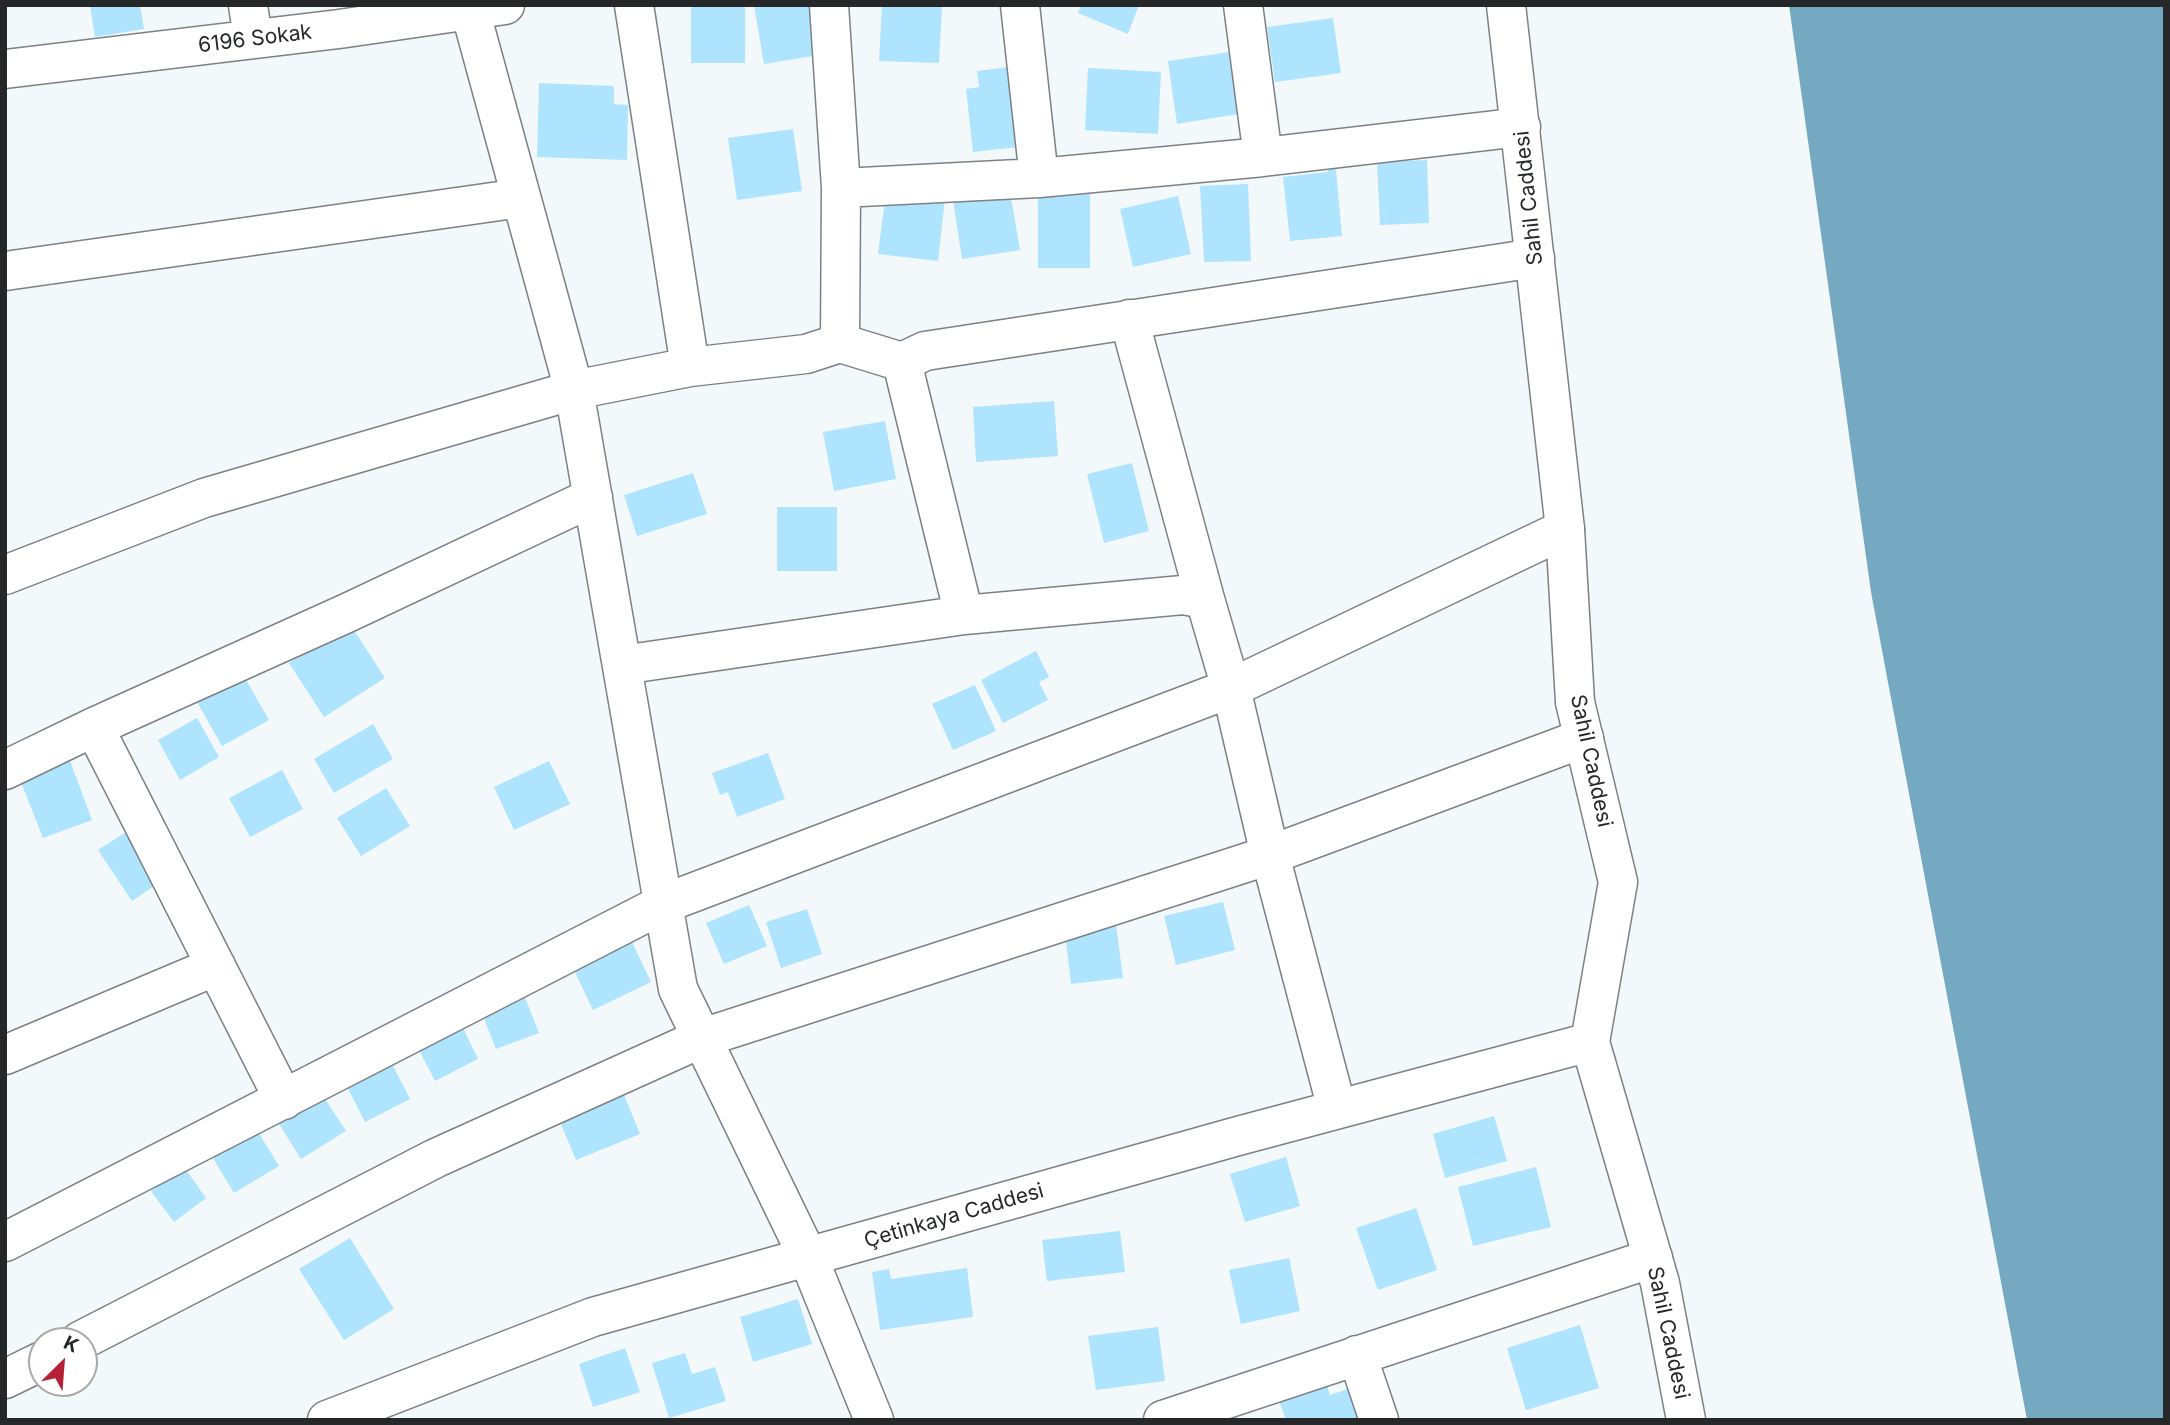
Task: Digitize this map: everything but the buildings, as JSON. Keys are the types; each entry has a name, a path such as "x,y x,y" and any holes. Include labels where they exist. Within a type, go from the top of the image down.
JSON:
{"street":[{"path":"634,5 690,367"},
{"path":"829,5 841,188 840,343"},
{"path":"1020,5 1039,178"},
{"path":"1243,5 1263,157"},
{"name":"Sahil Caddesi","path":"1506,5 1565,529 1575,702 1618,882 1590,1042 1660,1283 1686,1420"},
{"path":"465,9 522,198 574,390 678,989 808,1257 874,1420"},
{"name":"6196 Sokak","path":"5,69 250,22 465,9"},
{"path":"841,188 1039,178 1263,157 1521,127"},
{"path":"5,271 522,198"},
{"path":"5,575 204,498 574,390 690,367 806,354 840,343 902,362 925,351 1535,258"},
{"path":"1129,319 1231,688 1270,855 1337,1109"},
{"path":"902,362 964,615"},
{"path":"5,770 593,497"},
{"path":"5,1242 663,904 1231,688 1565,529"},
{"path":"622,665 964,615 1183,595 1205,599"},
{"path":"94,727 285,1100"},
{"path":"98,1332 436,1158 702,1038 1270,855 1584,738"},
{"path":"5,1055 216,966"},
{"name":"Çetinkaya Caddesi","path":"327,1420 593,1317 1337,1109 1590,1042"},
{"path":"1163,1420 1653,1258"},
{"path":"1357,1355 1379,1420"},
{"path":"5,1379 28,1368"}],"water":[{"path":"1789,5 2165,5 2165,1420 2027,1420 1871,592"}]}
